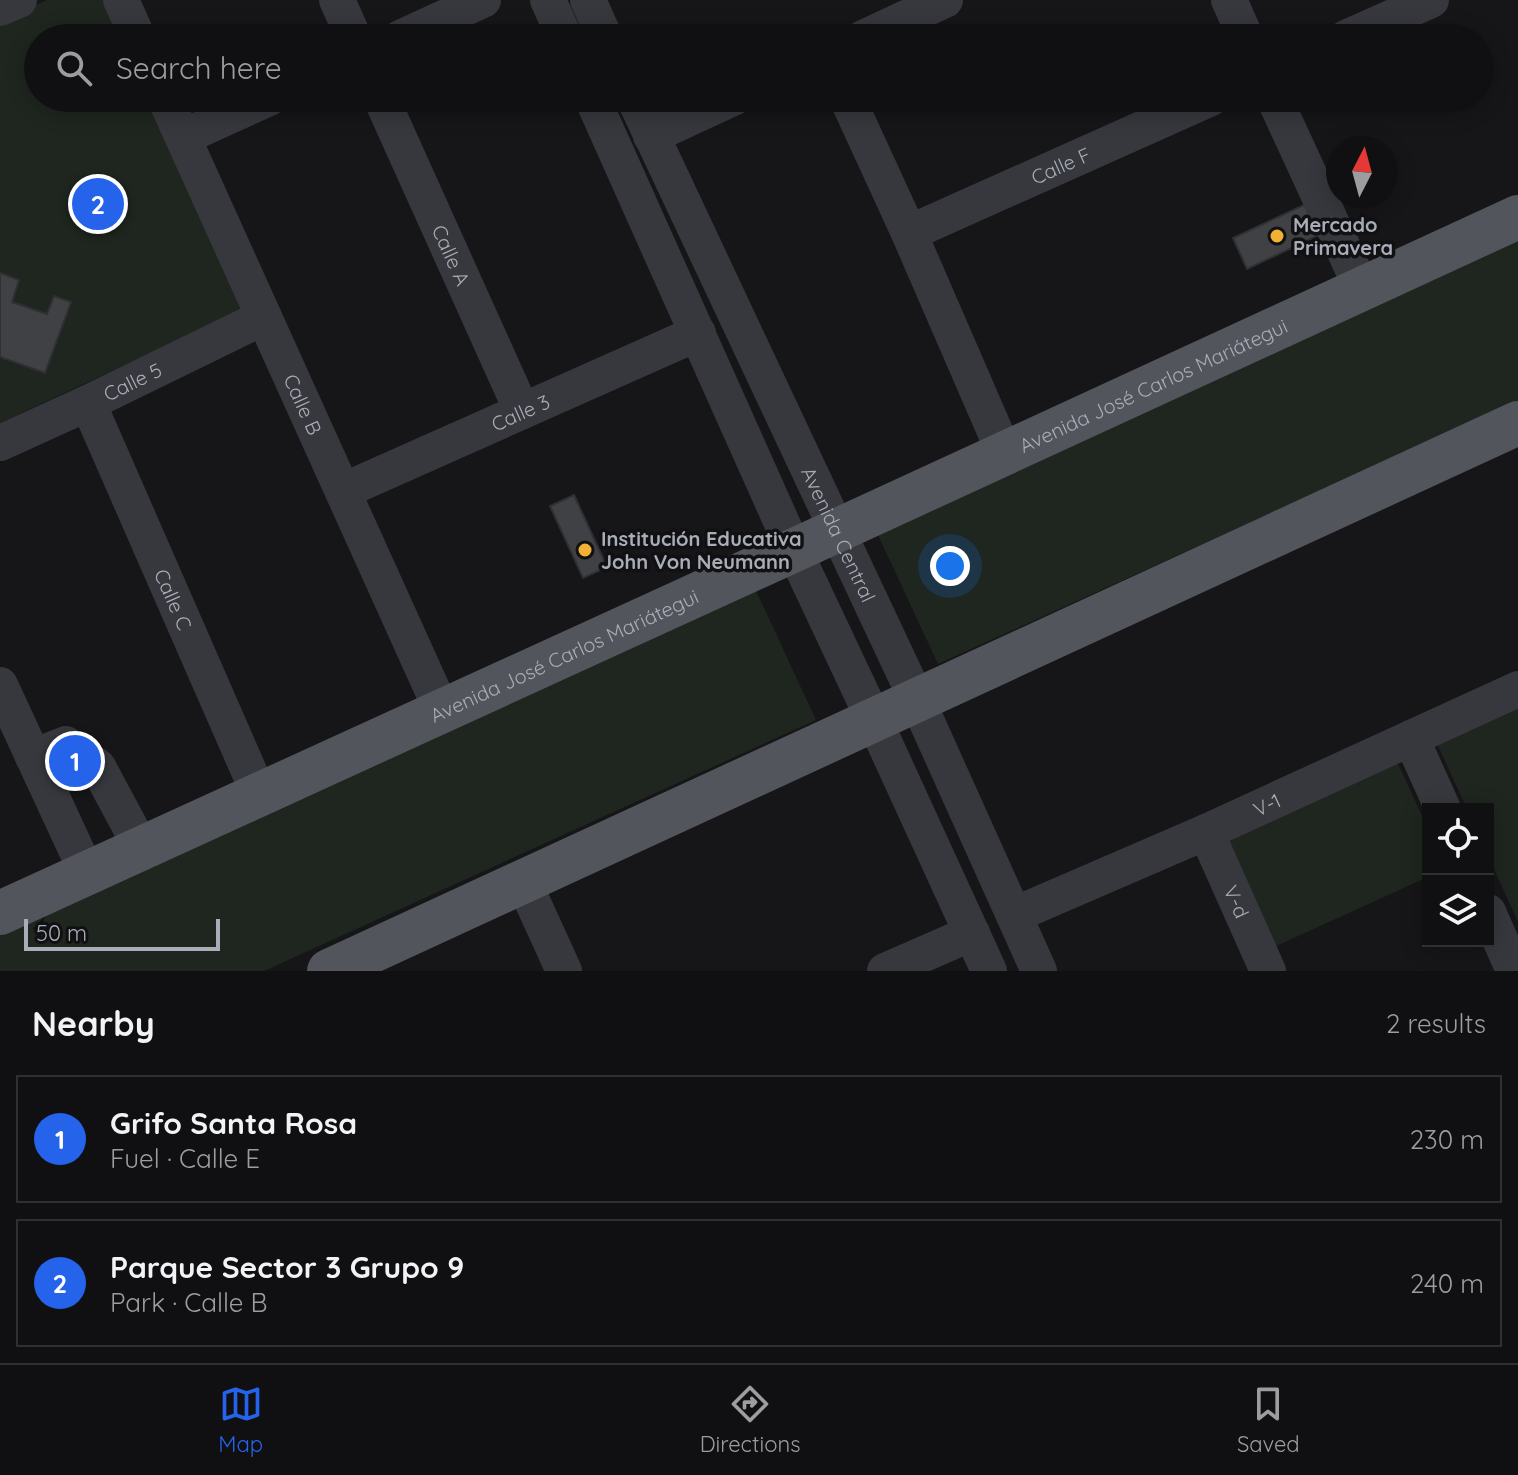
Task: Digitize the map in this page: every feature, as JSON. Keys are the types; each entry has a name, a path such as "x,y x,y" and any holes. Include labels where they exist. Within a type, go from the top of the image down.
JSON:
{"main road":[{"name":"Avenida José Carlos Mariátegui","path":"0,913 1518,217"},
{"path":"339,969 523,881 1518,423"}],"street":[{"path":"0,8 19,0"},
{"path":"121,0 132,24"},
{"path":"337,0 348,24"},
{"path":"431,24 483,0"},
{"path":"548,0 559,24"},
{"path":"588,0 599,24"},
{"path":"893,24 945,0"},
{"path":"1229,0 1240,24"},
{"path":"1377,24 1431,0"},
{"name":"Calle B","path":"171,112 442,711"},
{"path":"183,137 238,112"},
{"name":"Calle A","path":"387,112 522,411"},
{"path":"598,112 794,550 989,971"},
{"name":"Avenida Central","path":"640,112 917,700 1039,971"},
{"path":"651,136 703,112"},
{"path":"853,112 1004,452"},
{"name":"Calle F","path":"909,233 1180,112"},
{"path":"1280,112 1362,289"},
{"name":"Calle 5","path":"0,443 264,317"},
{"name":"Calle 3","path":"343,491 698,333"},
{"name":"Calle C","path":"88,403 259,794"},
{"path":"0,685 62,766 87,873"},
{"name":"V-1","path":"1014,915 1206,832 1518,689"},
{"path":"1411,738 1440,803"},
{"path":"62,766 94,764 98,767 142,849"},
{"name":"V-d","path":"1206,832 1268,971"},
{"path":"523,881 564,971"},
{"path":"1494,926 1514,971"},
{"path":"885,971 972,933"}],"shaded area":[{"path":"47,0 104,0 115,24 24,24 24,112 155,112 245,309 0,423 0,21"},
{"path":"1518,229 1518,401 938,664 872,522"},
{"path":"753,584 816,720 264,971 0,971 0,927"},
{"path":"1518,700 1518,922 1494,869 1494,803 1464,803 1434,737"},
{"path":"1395,757 1422,816 1422,880 1274,947 1223,836"}],"building":[{"name":"Mercado Primavera","path":"1306,204 1321,234 1247,269 1233,238"},
{"path":"0,273 19,280 12,302 47,314 54,296 71,302 45,373 0,357"},
{"name":"Institución Educativa John Von Neumann","path":"574,495 607,567 583,578 550,506"}],"place":[{"name":"Parque Sector 3 Grupo 9","path":"98,204"},
{"name":"Mercado Primavera","path":"1277,236"},
{"name":"Institución Educativa John Von Neumann","path":"585,550"},
{"name":"Grifo Santa Rosa","path":"75,761"}]}
